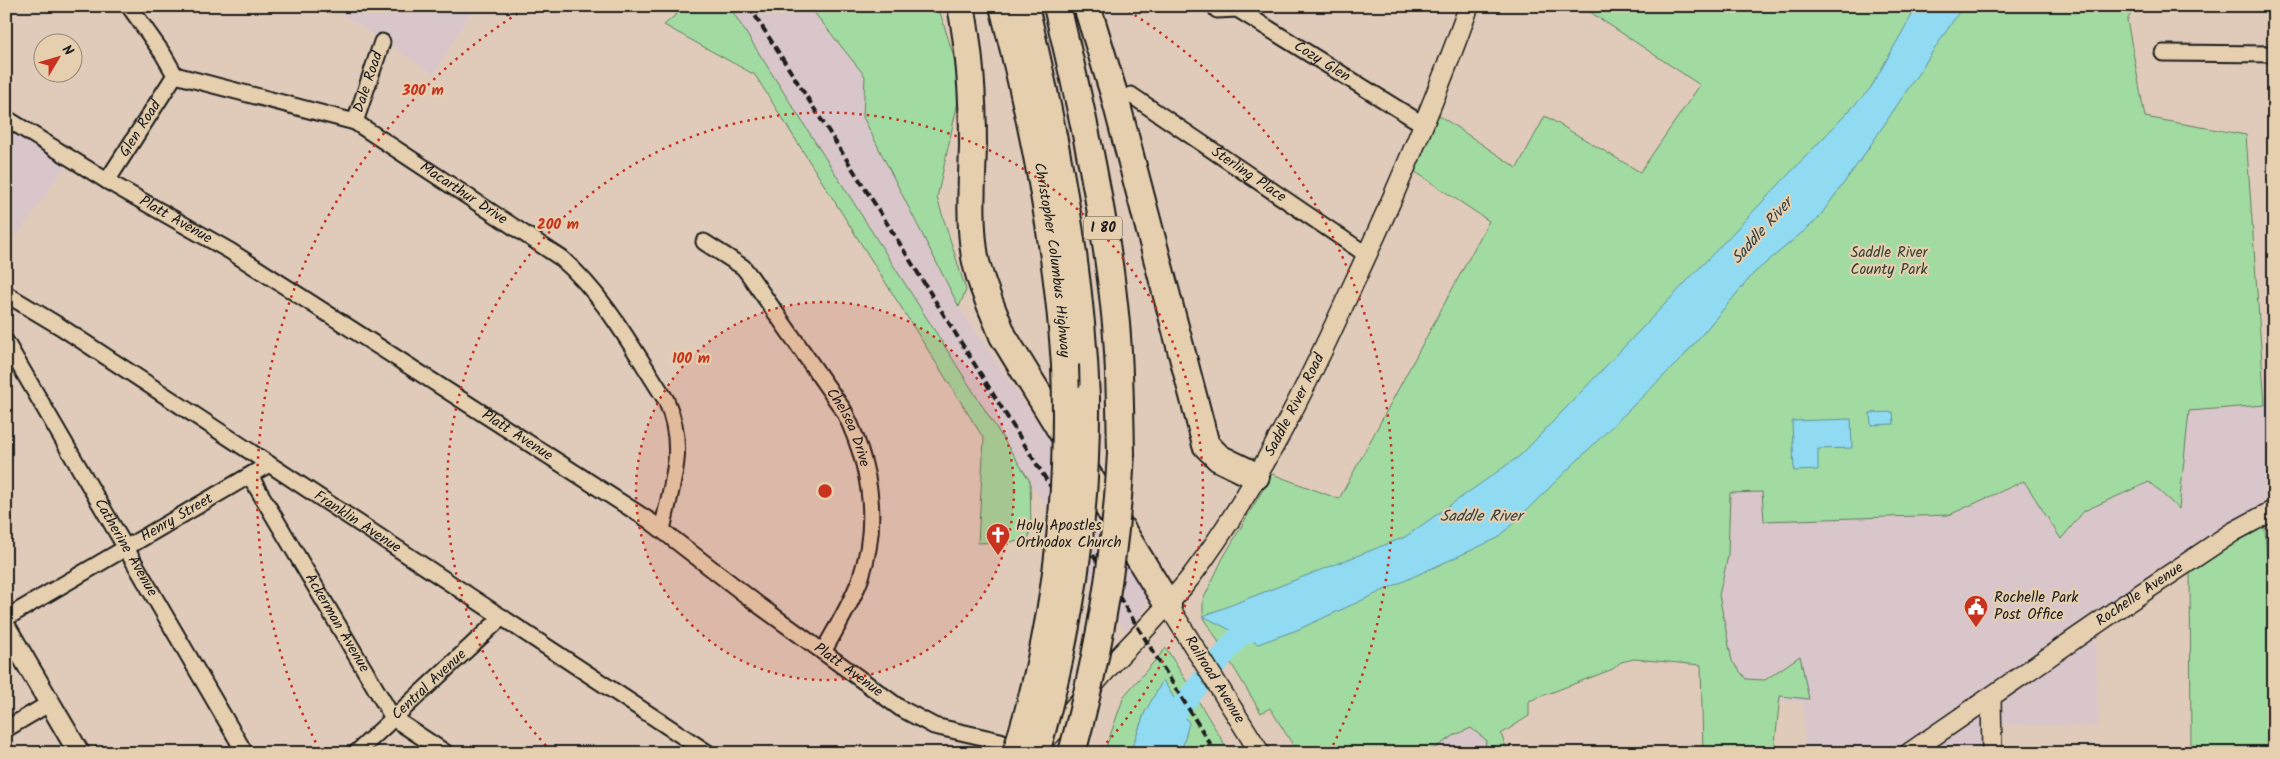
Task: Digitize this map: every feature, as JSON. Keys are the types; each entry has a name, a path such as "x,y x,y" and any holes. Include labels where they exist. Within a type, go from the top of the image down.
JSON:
{"highway":[{"path":"961,6 970,88 975,256 985,290 1003,336 1168,605"},
{"path":"988,6 1041,174"},
{"name":"Christopher Columbus Highway","path":"1003,6 1041,174 1058,283 1065,365 1064,482 1056,573 1040,660 1016,753"},
{"name":"Christopher Columbus Highway","path":"1024,6 1053,134 1069,225 1081,315 1086,398 1084,483 1075,576 1059,667 1035,753"},
{"name":"I 80","path":"1057,6 1086,136 1106,243 1119,368 1121,454 1116,527 1105,610 1094,665 1072,753"},
{"path":"1088,6 1114,94 1206,445 1219,458 1256,476"}],"main road":[{"path":"6,628 78,753"}],"street":[{"path":"129,6 163,54 175,76"},
{"name":"Saddle River Road","path":"1035,753 1112,664 1168,605 1220,535 1285,427 1314,371 1424,125 1468,6"},
{"name":"Cozy Glen","path":"1217,10 1237,9 1424,125"},
{"name":"Dale Road","path":"355,122 382,42"},
{"path":"2163,53 2274,54"},
{"name":"Macarthur Drive","path":"175,76 355,122 561,258 578,273 599,297 666,400 672,414 678,449 662,530"},
{"name":"Glen Road","path":"107,181 175,76"},
{"name":"Sterling Place","path":"1131,95 1367,255"},
{"name":"Platt Avenue","path":"6,118 107,181 230,250 662,530 900,708 934,726 1000,741 1025,753"},
{"name":"Chelsea Drive","path":"704,242 743,267 750,276 844,411 864,459 871,500 867,553 861,578 823,652"},
{"name":"Franklin Avenue","path":"6,294 61,327 708,753"},
{"name":"Catherine Avenue","path":"6,342 246,753"},
{"name":"Henry Street","path":"6,618 269,464"},
{"name":"Ackerman Avenue","path":"250,476 393,718 446,753"},
{"name":"Rochelle Avenue","path":"1909,753 2226,537 2274,510"},
{"name":"Railroad Avenue","path":"1168,605 1260,753"},
{"name":"Central Avenue","path":"356,753 502,617"},
{"path":"1992,697 1992,753"},
{"path":"6,729 50,703"}],"shaded area":[{"path":"329,6 474,6 434,74"},
{"path":"729,6 809,6 865,76 863,117 959,307 1140,572 1148,589 1148,600 1142,613 1125,631"},
{"path":"6,127 66,165 6,251"},
{"path":"2264,395 2274,395 2274,664 2264,515 2095,625 2098,726 1992,724 1992,753 1805,753 1803,702 1704,700 1710,604 1730,492 1762,492 1764,521 1949,515 2024,481 2061,539 2084,511 2149,482 2179,508 2189,411 2264,405"},
{"path":"1482,718 1498,753 1427,753"}],"green space":[{"path":"686,6 729,6 1030,481 1031,527 1028,541 978,543 984,439 755,75 664,25"},
{"path":"809,6 938,6 962,83 937,198 966,290 959,307 863,117 865,76"},
{"name":"Saddle River County Park","path":"1589,6 2136,6 2127,20 2145,117 2246,135 2265,405 2189,411 2179,509 2149,482 2084,511 2061,539 2024,481 1949,515 1764,521 1762,492 1730,493 1728,556 1719,595 1732,661 1746,679 1765,680 1800,656 1809,699 1780,696 1774,753 1703,753 1701,665 1634,659 1621,662 1613,669 1529,701 1529,716 1501,734 1507,749 1541,753 1485,753 1486,740 1471,728 1455,735 1427,753 1298,753 1270,708 1261,713 1203,616 1203,600 1223,558 1272,474 1339,499 1489,221 1414,171 1437,114 1517,168 1545,116 1640,172 1700,85 1587,10"},
{"path":"2264,514 2274,664 2274,753 2191,753 2190,561"},
{"path":"1166,648 1230,753 1169,753 1145,712 1130,753 1104,753 1124,696"}],"water":[{"name":"Saddle River","path":"1917,6 1963,6 1864,155 1817,220 1754,273 1682,358 1498,538 1297,630 1258,644 1203,616 1405,537 1521,455 1870,89"},
{"path":"1893,412 1894,424 1871,425 1870,413"},
{"path":"1851,419 1852,448 1818,449 1818,470 1794,471 1792,421"},
{"path":"1163,680 1189,723 1181,753 1130,753 1145,712"}],"waterway":[{"name":"Saddle River","path":"1142,753 1152,738 1173,716 1240,635 1267,625"}],"railway":[{"path":"749,6 885,220 1216,753"}],"place":[{"name":"Holy Apostles Orthodox Church","path":"998,556"},
{"name":"Rochelle Park Post Office","path":"1976,628"}]}
